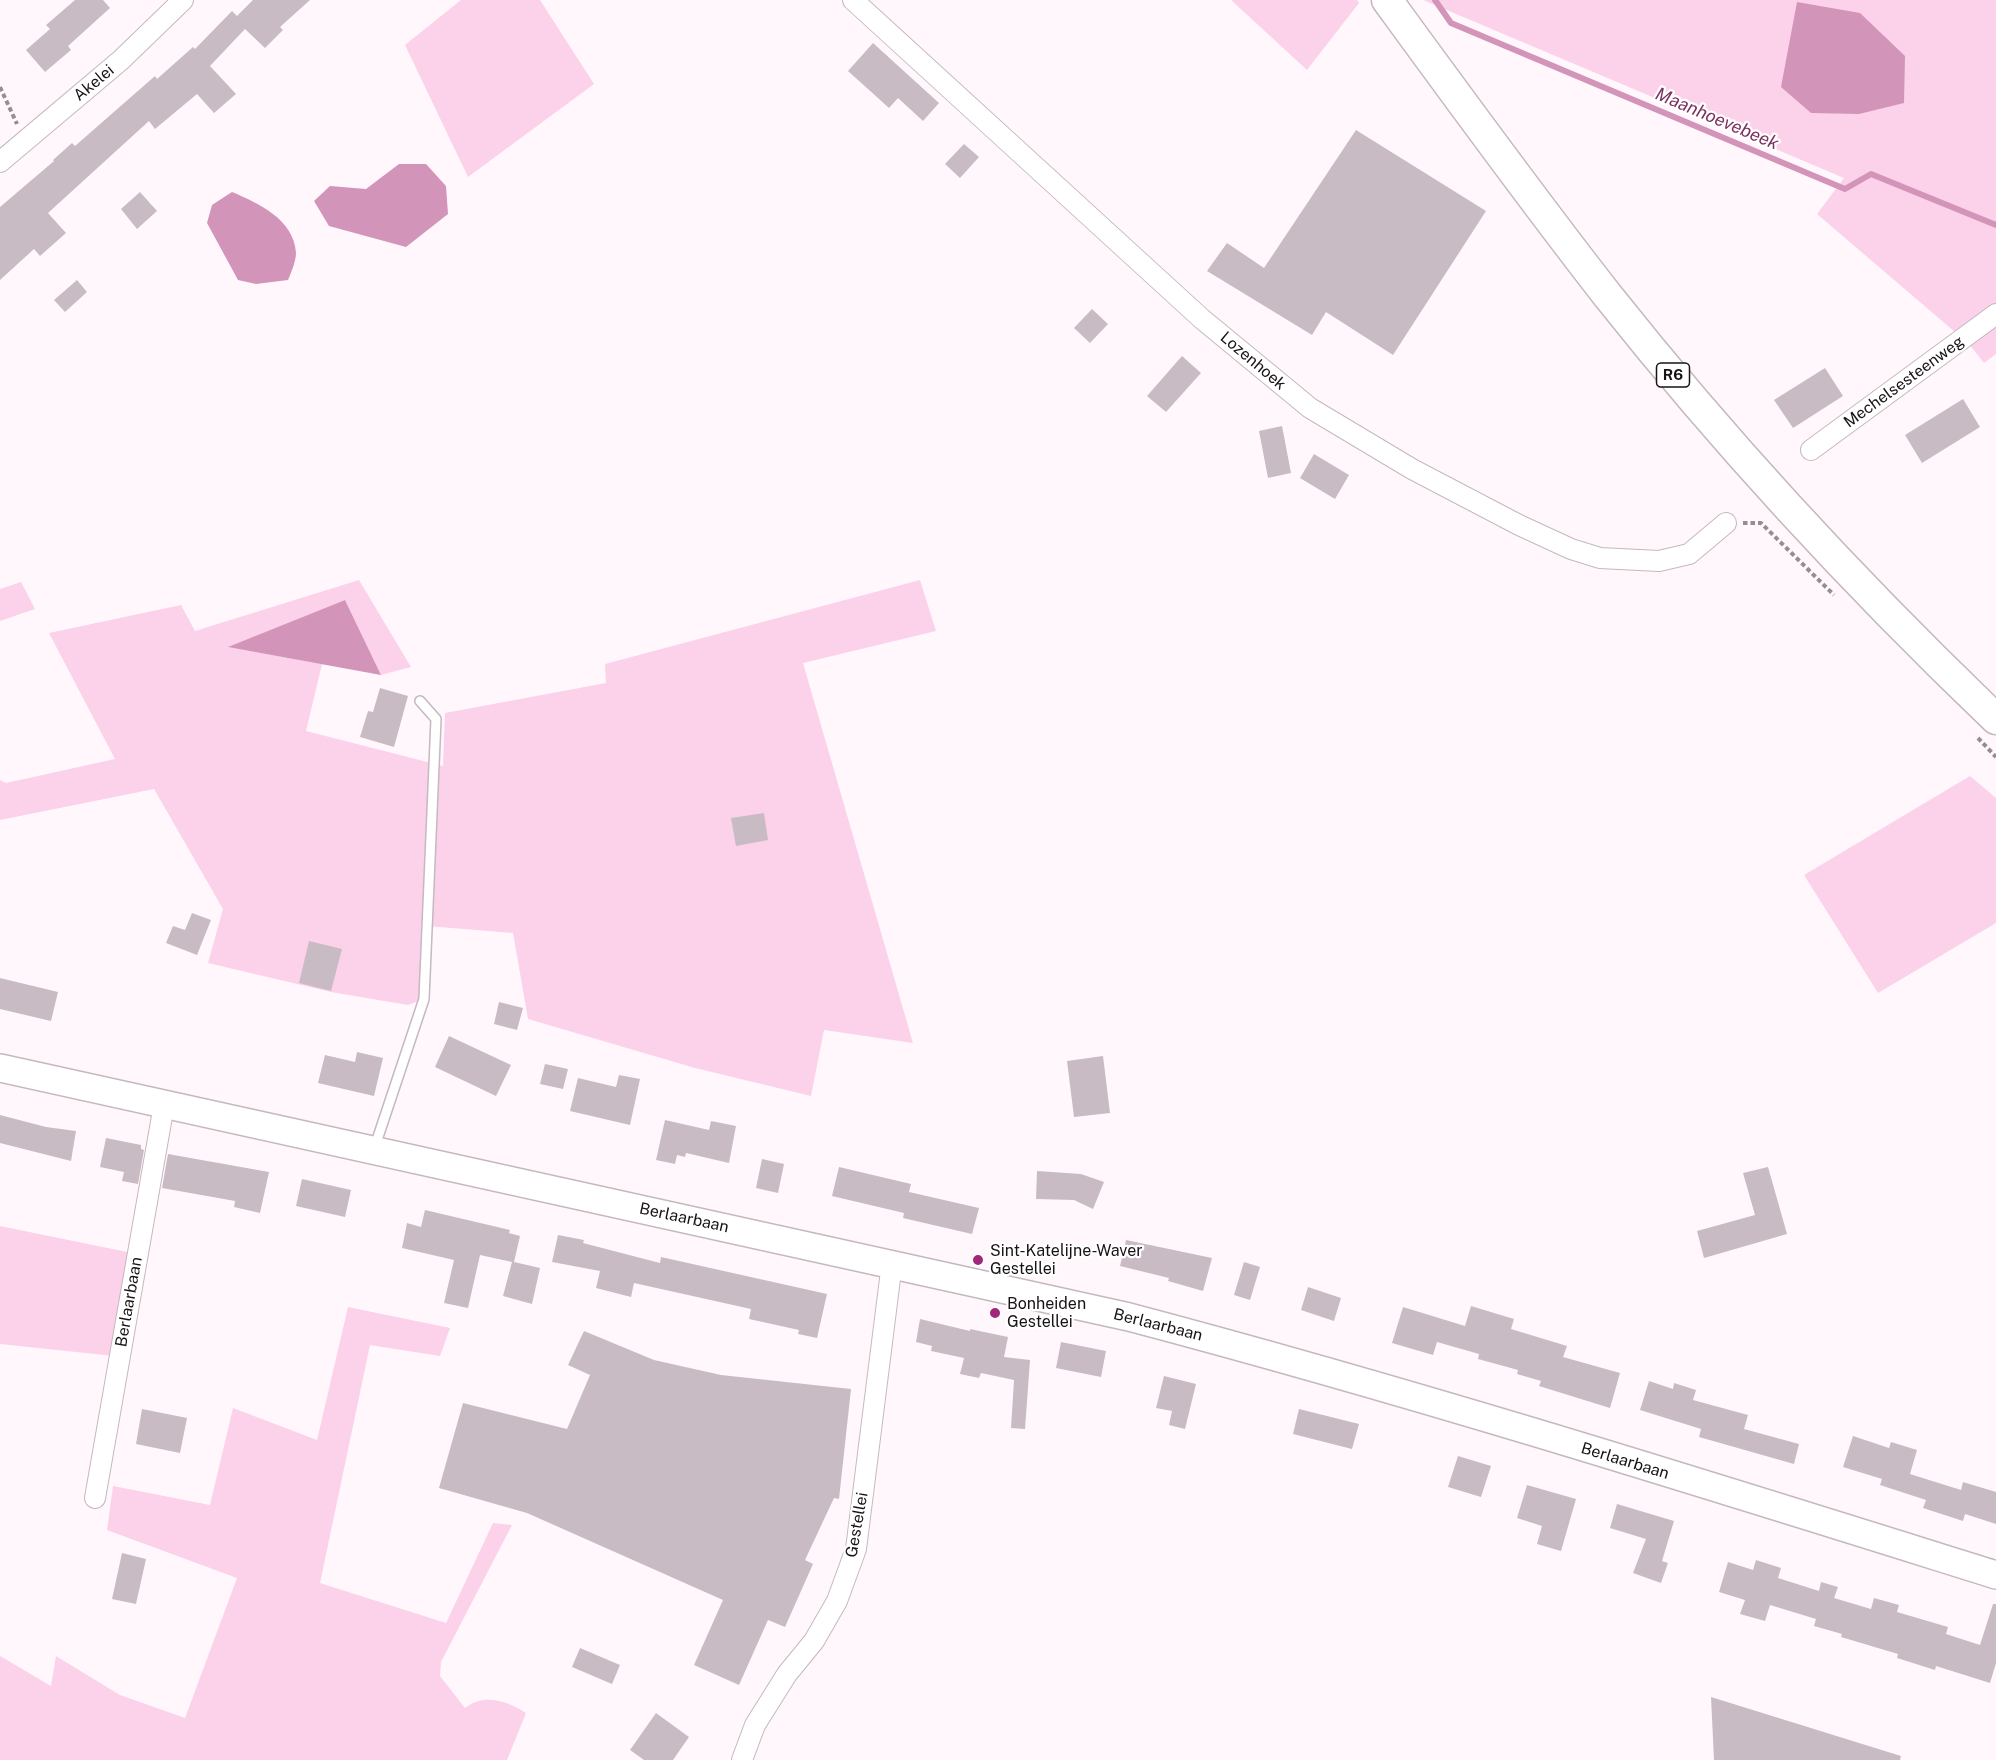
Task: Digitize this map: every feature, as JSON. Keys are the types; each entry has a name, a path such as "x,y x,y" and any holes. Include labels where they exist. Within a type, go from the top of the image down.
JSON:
{"main road":[{"name":"R6","path":"1387,0 1521,184 1610,298 1704,412 1983,724"}],"street":[{"name":"Akelei","path":"0,162 121,60 183,0"},
{"name":"Lozenhoek","path":"853,0 1202,319 1320,414 1412,469 1519,525 1571,549 1600,558 1659,561 1689,554 1726,523"},
{"name":"Mechelsesteenweg","path":"1811,450 1996,314"},
{"name":"Berlaarbaan","path":"0,1068 1129,1317 1274,1356 1756,1500 1996,1575"},
{"name":"Berlaarbaan","path":"95,1498 164,1105"},
{"name":"Gestellei","path":"742,1760 755,1725 787,1674 814,1641 837,1601 856,1549 892,1263"}],"lane":[{"path":"373,1151 424,999 436,719 420,701"}],"path":[{"path":"0,87 25,141"},
{"path":"1726,523 1761,523 1837,597"},
{"path":"1983,724 1996,757"}],"shaded area":[{"path":"461,0 540,0 594,84 468,177 405,45"},
{"path":"1231,0 1357,0 1359,3 1307,70"},
{"path":"1423,0 1996,0 1996,354 1984,363 1969,344 1817,214 1844,178"},
{"path":"1797,2 1860,13 1905,56 1904,103 1859,114 1811,113 1781,87"},
{"path":"399,164 426,164 446,186 448,214 406,247 329,226 314,201 330,186 366,189"},
{"path":"232,192 263,207 282,222 289,231 296,253 288,280 256,284 238,280 207,223 212,205"},
{"path":"359,580 411,667 381,675 345,600 229,647 322,664 306,731 443,766 445,713 606,683 605,664 920,580 936,631 803,663 913,1043 824,1030 811,1096 695,1068 528,1019 513,933 427,926 424,999 408,1005 331,992 208,963 223,909 154,789 0,820 0,780 6,783 115,759 49,633 181,605 195,631"},
{"path":"21,582 35,609 0,621 0,589"},
{"path":"345,600 381,675 228,647"},
{"path":"1970,776 1996,798 1996,923 1878,993 1804,875"},
{"path":"0,1226 132,1253 114,1356 0,1344"},
{"path":"348,1307 450,1328 440,1356 370,1345 320,1583 446,1623 493,1523 512,1525 441,1662 440,1676 465,1708 472,1703 496,1700 526,1713 507,1760 0,1760 0,1656 51,1686 56,1656 120,1695 185,1718 237,1578 107,1530 113,1486 210,1505 233,1408 317,1440"}],"building":[{"path":"75,0 103,0 110,8 68,46 71,50 45,72 26,50 50,29 46,25"},
{"path":"253,0 310,0 280,27 283,30 265,48 245,29 210,66 236,94 214,113 197,94 155,129 149,121 48,213 66,233 40,256 34,249 0,280 0,207 72,143 75,146 155,76 157,79 193,47 195,49 232,11 237,16"},
{"path":"873,43 939,103 923,121 898,98 889,108 848,71"},
{"path":"1356,130 1486,211 1393,355 1326,312 1312,335 1207,271 1227,243 1264,268"},
{"path":"964,144 979,157 960,178 945,164"},
{"path":"140,192 157,211 137,229 121,209"},
{"path":"77,280 87,292 65,312 54,300"},
{"path":"1092,309 1108,324 1090,343 1074,328"},
{"path":"1182,356 1201,373 1166,412 1147,396"},
{"path":"1825,368 1843,396 1793,428 1774,400"},
{"path":"1963,399 1980,427 1922,463 1905,435"},
{"path":"1282,426 1291,473 1268,478 1259,431"},
{"path":"1314,454 1349,475 1335,499 1300,478"},
{"path":"380,688 408,696 394,747 360,737 368,711 373,712"},
{"path":"764,813 768,840 736,846 731,818"},
{"path":"192,913 211,920 197,955 166,943 173,926 185,930"},
{"path":"309,941 342,949 331,991 299,983"},
{"path":"0,978 58,992 51,1021 0,1009"},
{"path":"499,1002 523,1008 517,1030 494,1024"},
{"path":"449,1036 511,1065 496,1096 435,1067"},
{"path":"357,1052 383,1058 374,1096 318,1083 325,1055 355,1062"},
{"path":"1103,1056 1110,1113 1074,1117 1067,1061"},
{"path":"545,1064 568,1069 563,1089 540,1084"},
{"path":"619,1075 640,1079 630,1125 570,1111 578,1078 616,1087"},
{"path":"0,1115 46,1127 76,1131 71,1161 0,1143"},
{"path":"665,1120 709,1130 711,1121 736,1126 729,1163 686,1153 685,1157 677,1155 675,1164 656,1160"},
{"path":"106,1138 141,1145 141,1149 144,1150 138,1184 122,1181 124,1172 100,1167"},
{"path":"168,1154 269,1172 260,1213 234,1207 235,1201 162,1188"},
{"path":"762,1159 784,1164 778,1193 756,1188"},
{"path":"839,1167 911,1184 909,1192 979,1208 972,1234 903,1218 904,1213 832,1196"},
{"path":"1768,1167 1787,1234 1704,1258 1697,1231 1755,1215 1743,1173"},
{"path":"1037,1171 1081,1174 1104,1182 1093,1209 1074,1200 1036,1199"},
{"path":"302,1179 351,1190 345,1217 296,1206"},
{"path":"425,1210 510,1230 509,1233 520,1236 514,1262 540,1268 532,1304 503,1296 512,1262 480,1255 468,1308 444,1303 454,1260 402,1248 407,1223 421,1227"},
{"path":"558,1235 584,1240 583,1243 660,1263 661,1257 827,1294 817,1338 798,1334 799,1330 749,1319 751,1309 634,1283 631,1297 596,1288 600,1271 552,1262"},
{"path":"1126,1240 1212,1258 1203,1291 1168,1281 1169,1278 1120,1266"},
{"path":"1244,1262 1260,1267 1250,1300 1234,1295"},
{"path":"1308,1287 1341,1298 1334,1321 1301,1310"},
{"path":"1471,1306 1514,1319 1511,1329 1567,1346 1563,1357 1620,1373 1610,1408 1539,1386 1541,1381 1517,1374 1518,1370 1478,1359 1479,1354 1437,1342 1433,1355 1392,1343 1403,1307 1465,1326"},
{"path":"920,1319 1008,1337 1004,1357 1030,1360 1025,1429 1011,1428 1014,1380 981,1373 979,1378 960,1374 964,1358 931,1351 932,1346 916,1342"},
{"path":"584,1331 654,1360 721,1375 851,1389 839,1499 834,1498 805,1560 813,1564 785,1627 768,1620 739,1685 694,1665 723,1600 527,1513 439,1488 463,1403 567,1429 590,1375 568,1365"},
{"path":"1061,1342 1106,1351 1101,1377 1056,1368"},
{"path":"1164,1376 1196,1384 1185,1429 1169,1425 1172,1411 1156,1408"},
{"path":"1649,1381 1673,1389 1674,1383 1696,1390 1693,1400 1748,1415 1744,1429 1799,1444 1794,1464 1699,1437 1701,1429 1640,1410"},
{"path":"142,1409 187,1418 180,1453 136,1444"},
{"path":"1299,1409 1359,1424 1352,1449 1293,1434"},
{"path":"1853,1436 1889,1448 1891,1442 1917,1450 1910,1474 1961,1490 1963,1482 1996,1492 1996,1524 1965,1514 1963,1521 1923,1508 1926,1500 1880,1485 1882,1479 1843,1467"},
{"path":"1458,1456 1491,1466 1481,1497 1448,1487"},
{"path":"1527,1485 1576,1499 1561,1551 1537,1544 1542,1526 1517,1518"},
{"path":"1617,1504 1674,1521 1662,1561 1668,1563 1661,1583 1633,1573 1646,1539 1610,1528"},
{"path":"122,1553 146,1559 136,1604 112,1599"},
{"path":"1756,1560 1781,1568 1778,1578 1819,1591 1821,1582 1838,1587 1834,1598 1871,1609 1874,1598 1899,1605 1897,1612 1948,1627 1946,1634 1980,1645 1993,1604 1996,1604 1996,1663 1990,1683 1936,1666 1935,1670 1897,1658 1898,1654 1841,1637 1842,1634 1814,1626 1816,1619 1770,1605 1765,1621 1740,1614 1745,1600 1719,1592 1728,1562 1753,1570"},
{"path":"580,1648 620,1665 612,1684 572,1667"},
{"path":"1711,1697 1901,1756 1900,1760 1714,1760"},
{"path":"656,1713 689,1737 673,1760 644,1760 630,1750"}],"waterway":[{"name":"Maanhoevebeek","path":"1435,0 1451,23 1845,189 1871,174 1996,225"}],"place":[{"name":"Sint-Katelijne-Waver Gestellei","path":"978,1260"},
{"name":"Bonheiden Gestellei","path":"995,1313"}]}
